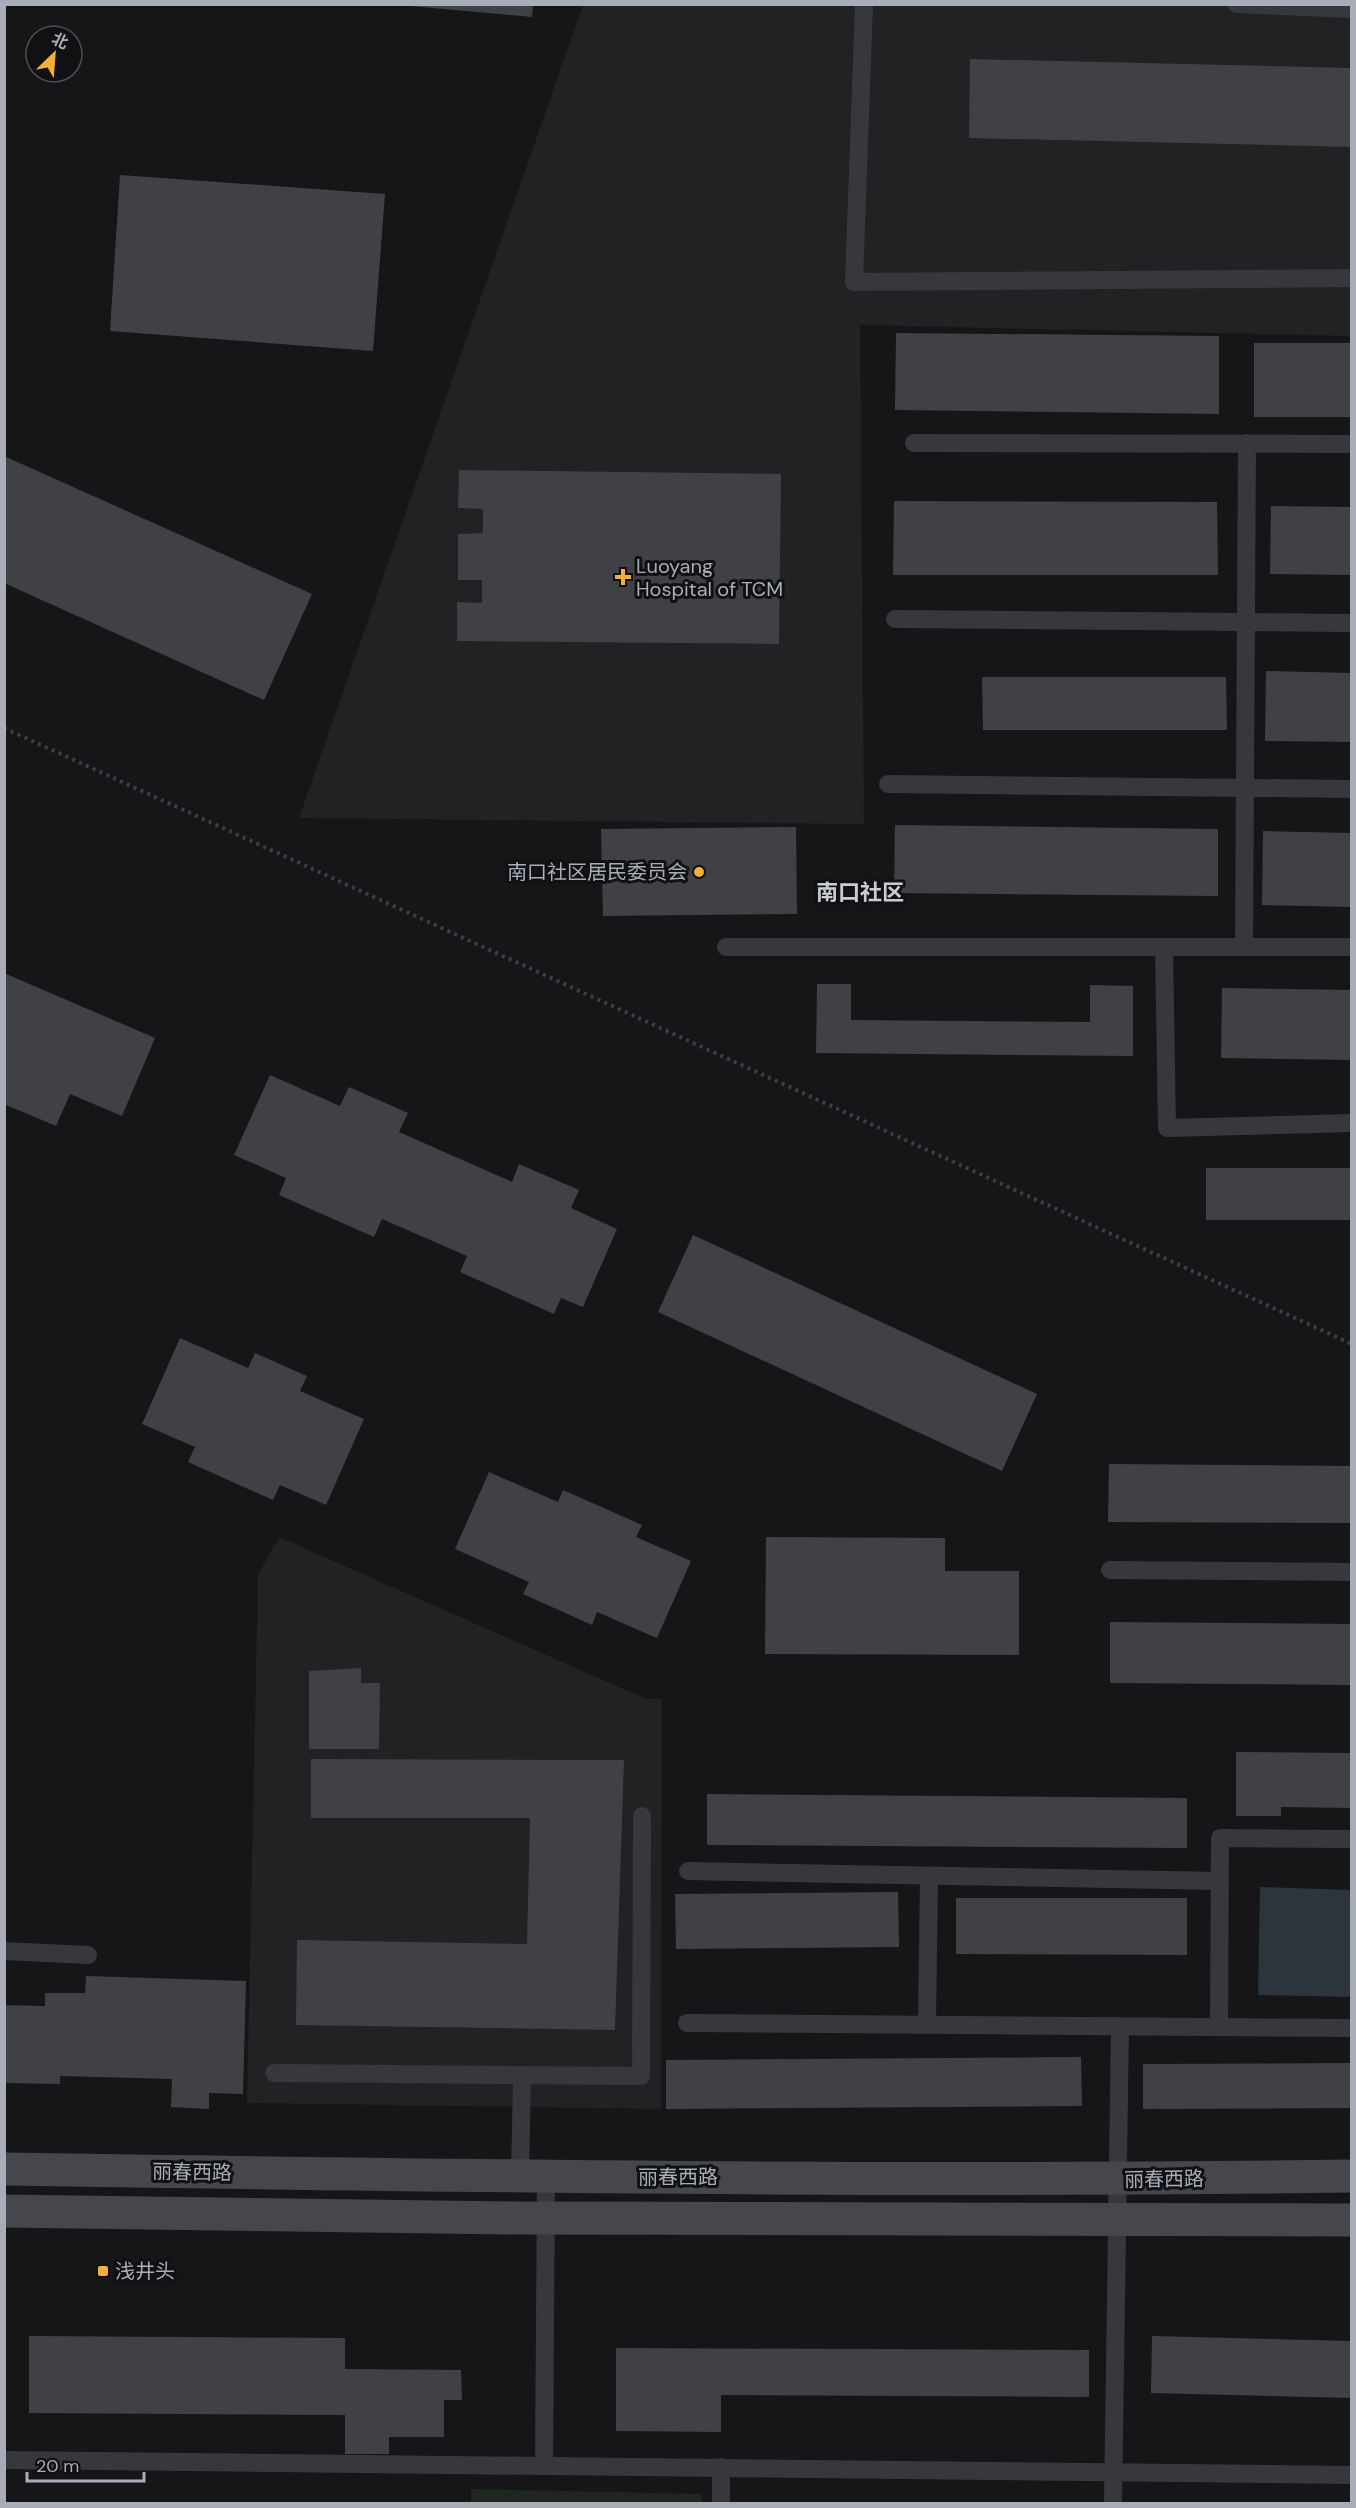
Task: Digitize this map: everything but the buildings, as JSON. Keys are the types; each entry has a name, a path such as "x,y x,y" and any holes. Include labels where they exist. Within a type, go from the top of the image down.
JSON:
{"main road":[{"name":"丽春西路","path":"4,2169 533,2177 1117,2180 1352,2176"},
{"name":"丽春西路","path":"4,2211 546,2218 1352,2220"}],"lane":[{"path":"864,4 854,282 1352,278"},
{"path":"1236,4 1352,9"},
{"path":"914,443 1352,444"},
{"path":"1244,947 1247,443"},
{"path":"895,619 1352,623"},
{"path":"888,784 1352,789"},
{"path":"726,947 1352,947"},
{"path":"1164,947 1167,1128 1352,1123"},
{"path":"1110,1570 1352,1572"},
{"path":"274,2073 641,2076 642,1816"},
{"path":"1219,2027 1221,1838 1352,1839"},
{"path":"688,1871 1220,1881"},
{"path":"927,2025 929,1875"},
{"path":"4,1951 88,1955"},
{"path":"687,2023 1352,2028"},
{"path":"1113,2504 1120,2026"},
{"path":"522,2075 533,2177 546,2218 544,2465"},
{"path":"4,2460 1352,2475"},
{"path":"721,2467 721,2504"}],"path":[{"path":"4,728 1352,1344"}],"shaded area":[{"name":"Luoyang Hospital of TCM","path":"583,5 1351,5 1351,336 860,325 864,824 299,818"},
{"path":"279,1537 646,1699 662,1699 661,2109 247,2103 258,1575"},
{"path":"1260,1887 1351,1890 1351,1997 1258,1995"},
{"path":"471,2489 702,2494 702,2503 471,2503"}],"place":[{"name":"Luoyang Hospital of TCM","path":"623,577"},
{"name":"南口社区居民委员会","path":"699,872"},
{"name":"浅井头","path":"103,2271"}],"district":[{"name":"南口社区","path":"860,892"}]}
